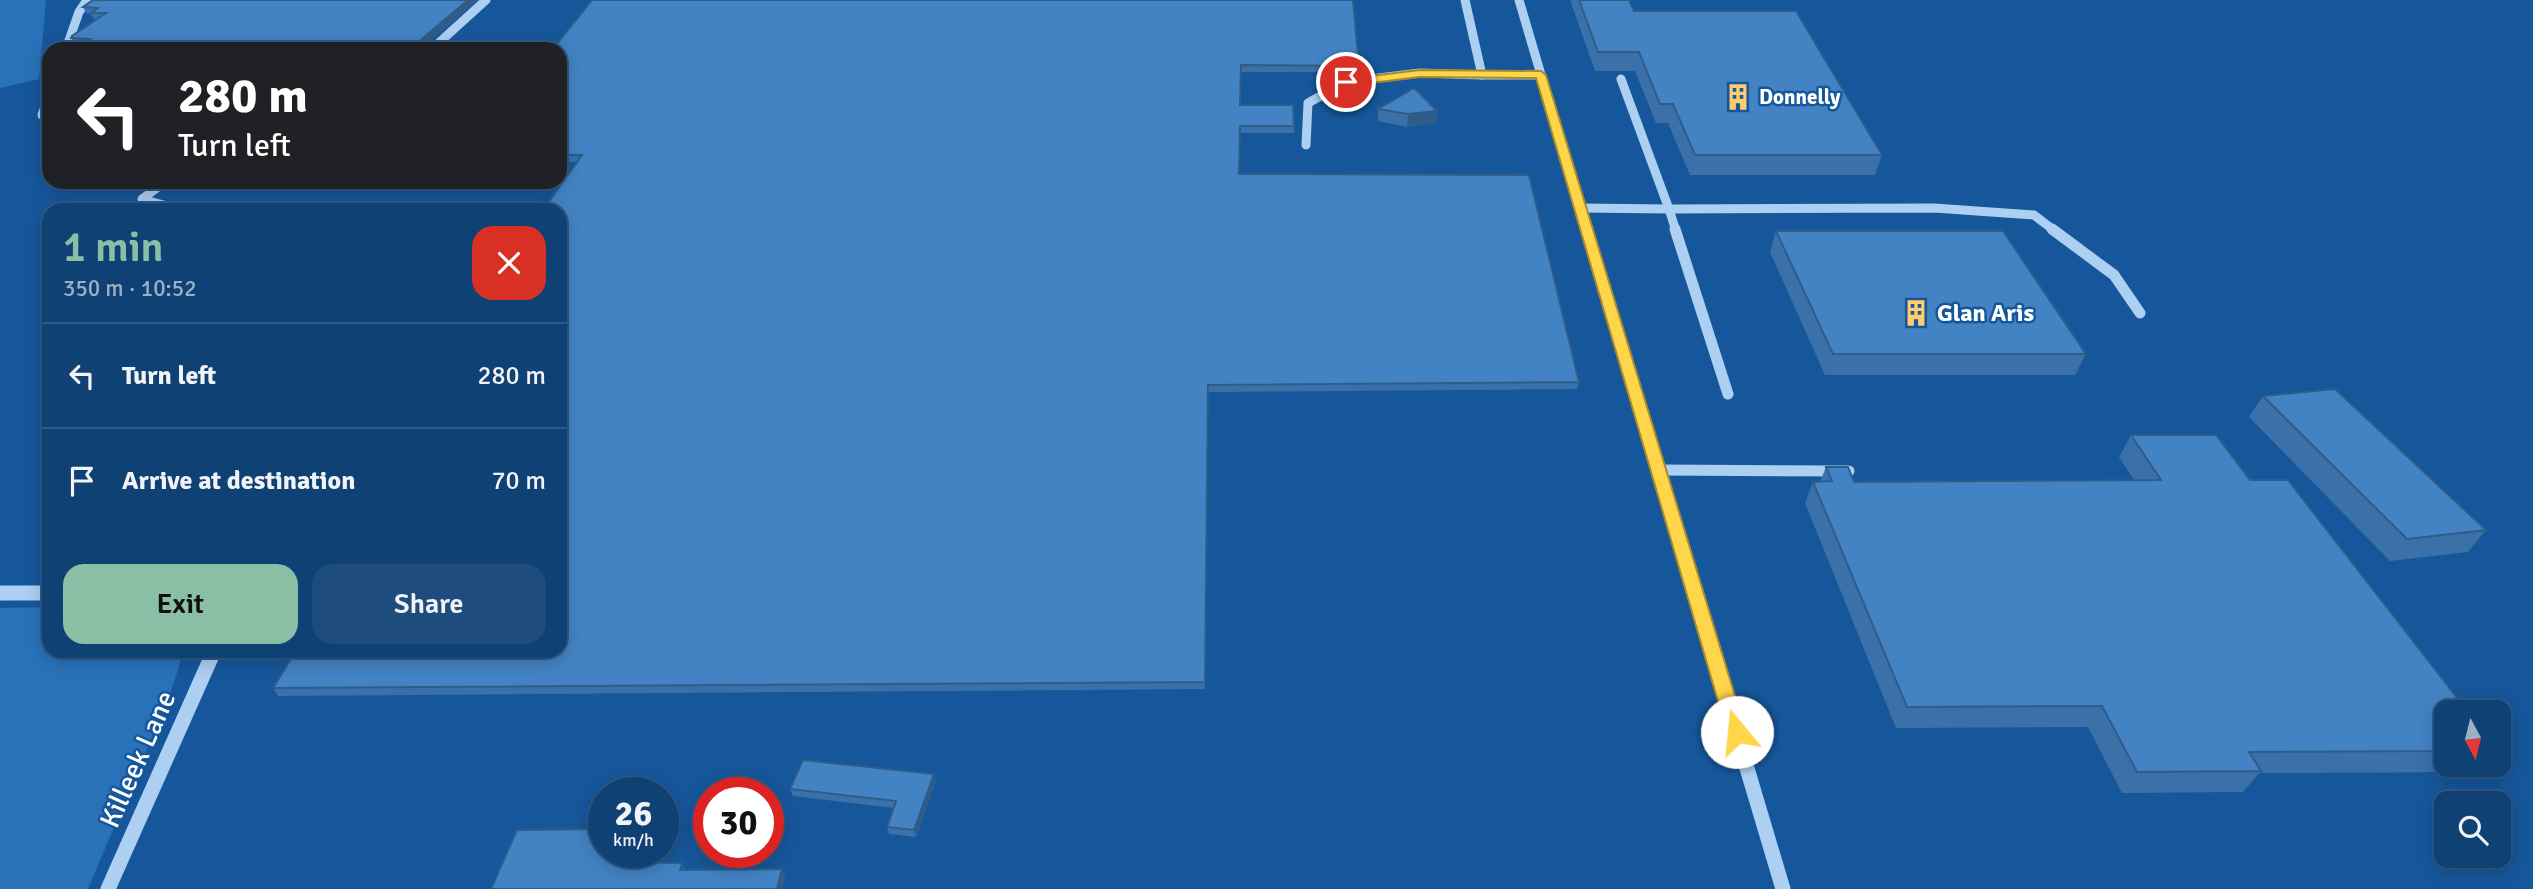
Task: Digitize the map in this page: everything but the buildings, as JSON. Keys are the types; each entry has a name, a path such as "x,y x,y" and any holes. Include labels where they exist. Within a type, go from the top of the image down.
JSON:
{"street":[{"path":"440,42 486,0"},
{"path":"1465,0 1482,75"},
{"path":"1519,0 1783,889"},
{"path":"1306,145 1308,103 1346,82 1420,73 1541,75"},
{"path":"1621,79 1669,209 1728,394"},
{"path":"156,189 142,199 156,203"},
{"path":"1581,208 1934,208 2034,215 2114,275 2140,313"},
{"path":"1659,470 1849,471"},
{"path":"0,593 42,593"},
{"name":"Killeek Lane","path":"108,889 211,658"}],"lane":[{"path":"68,42 79,12 87,0"}],"shaded area":[{"path":"0,0 46,0 39,79 0,88"},
{"path":"42,607 42,658 182,658 169,697 88,889 0,889 0,608"}],"place":[{"name":"Donnelly","path":"1738,97"},
{"name":"Glan Aris","path":"1916,313"}],"route":[{"path":"1346,82 1420,73 1541,75 1737,732"}]}
